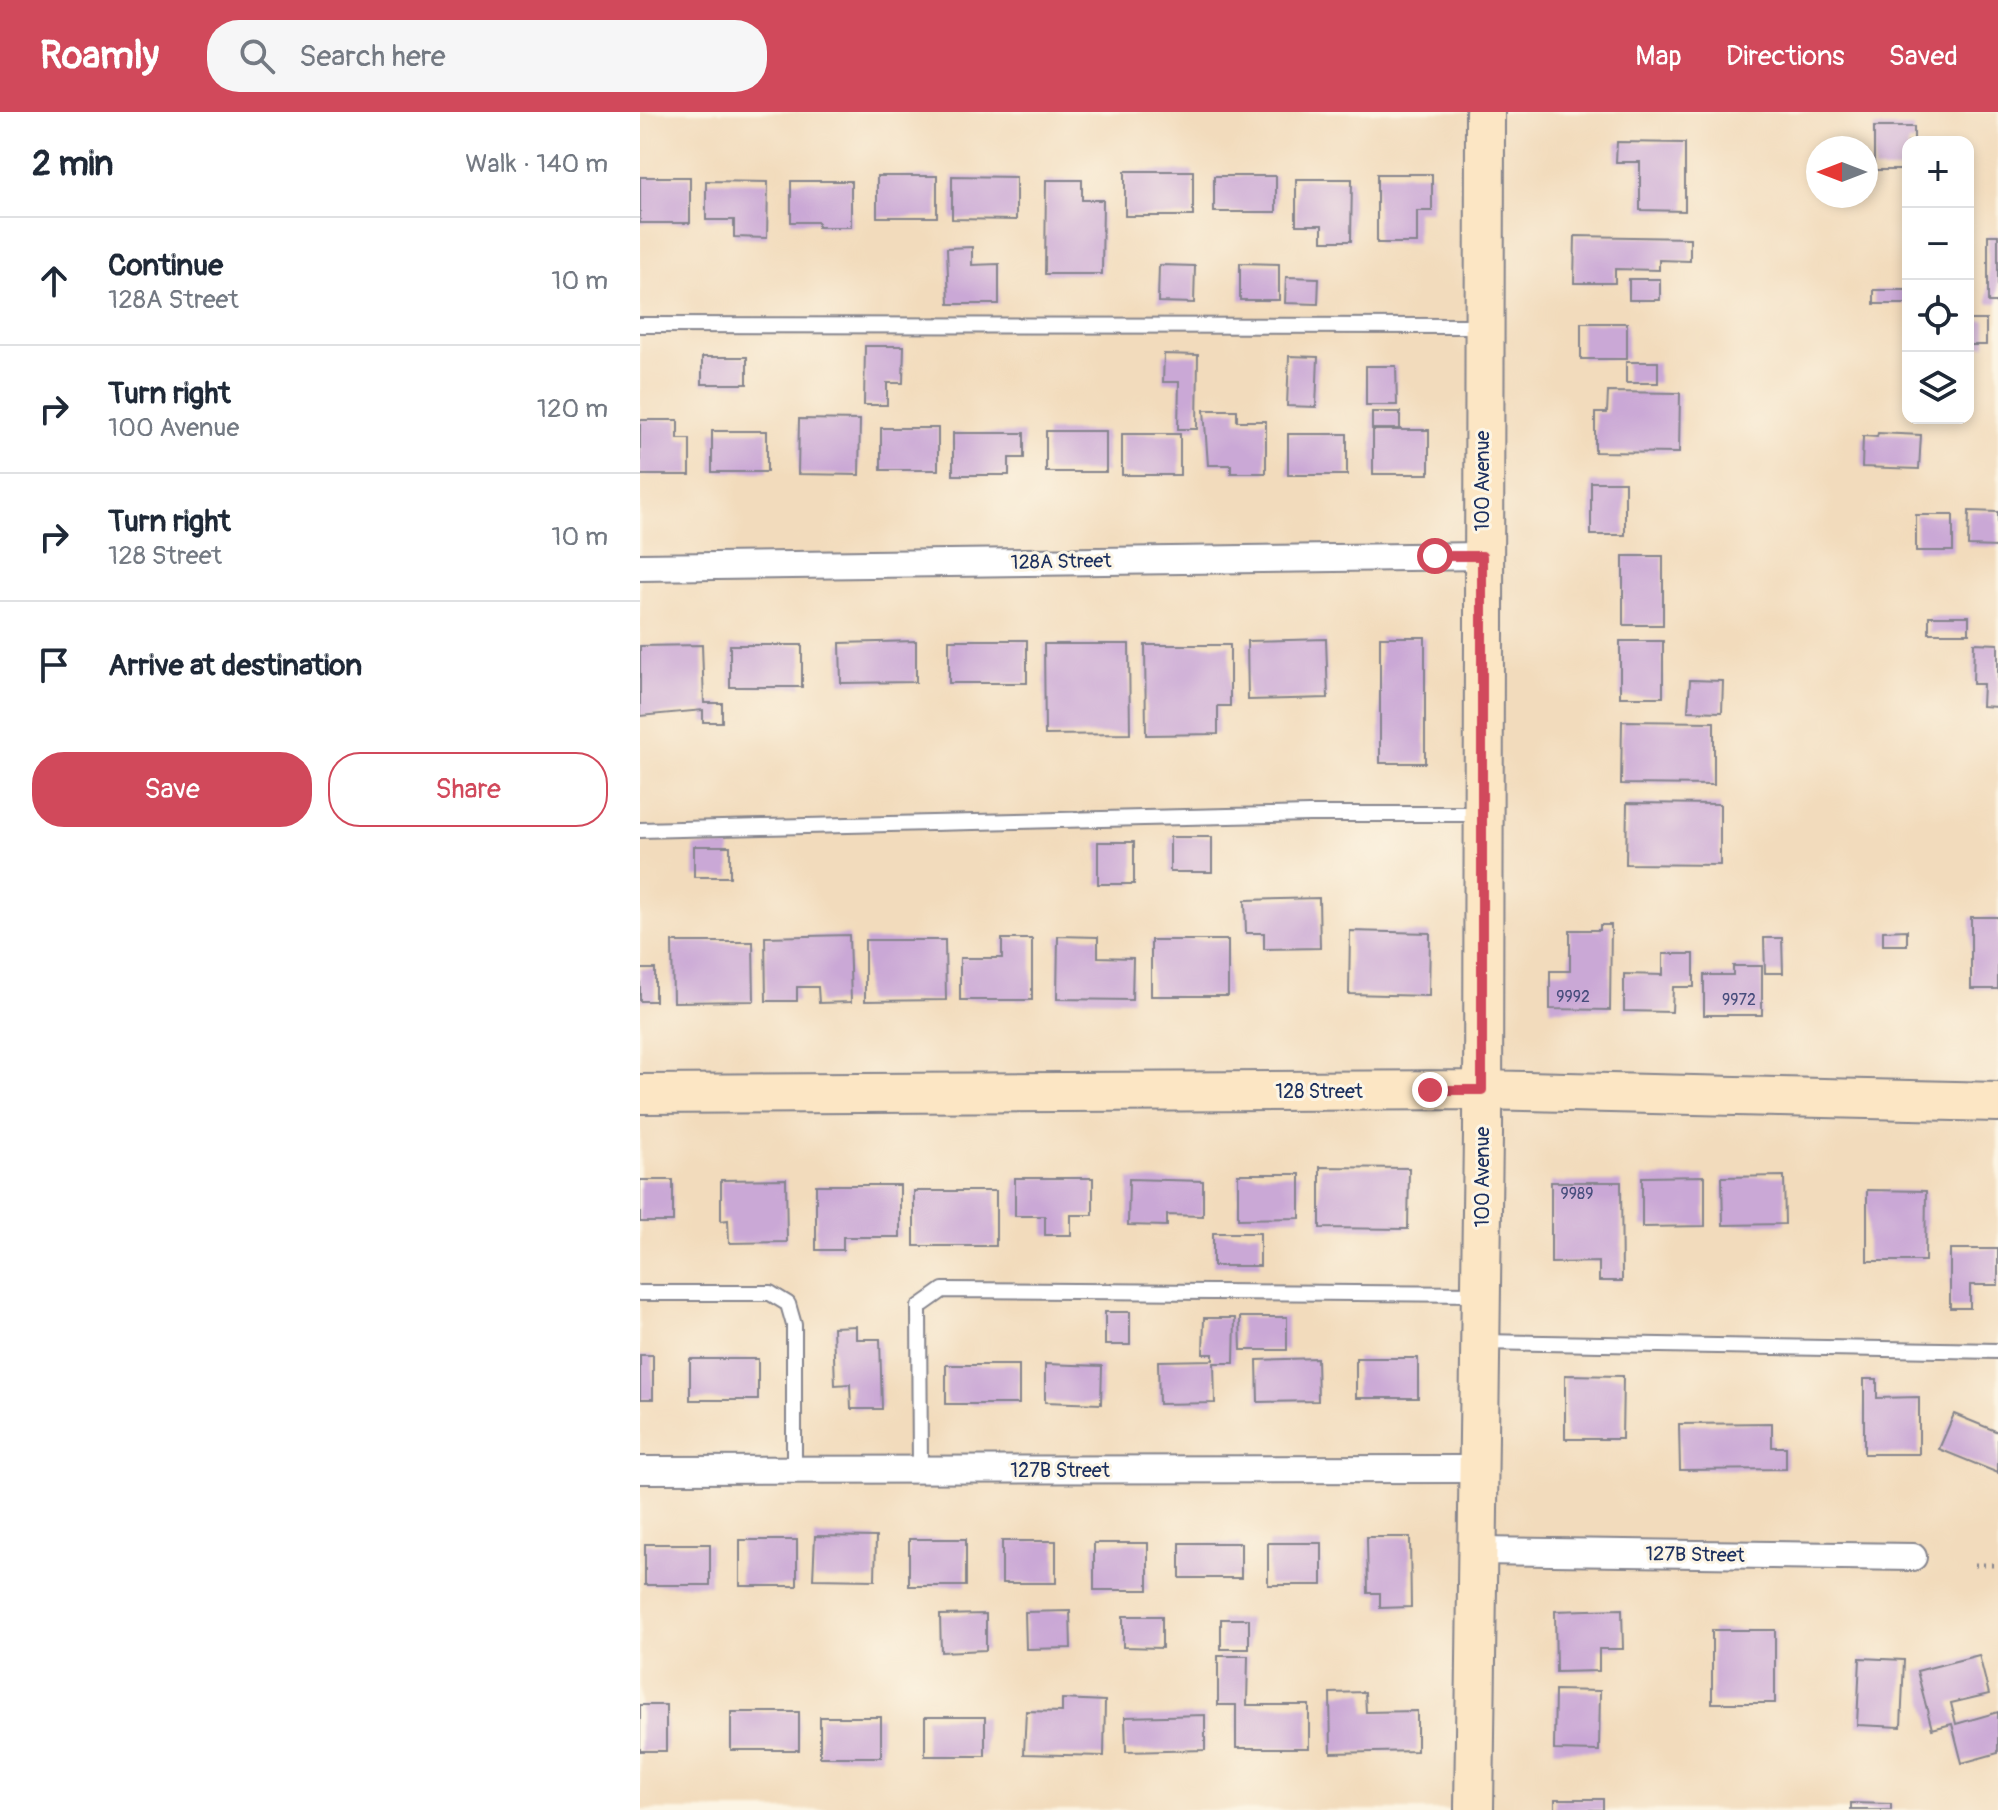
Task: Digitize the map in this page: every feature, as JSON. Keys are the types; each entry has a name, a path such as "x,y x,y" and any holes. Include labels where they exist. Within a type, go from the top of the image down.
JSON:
{"street":[{"name":"100 Avenue","path":"1474,1810 1481,1342 1485,112"},
{"name":"128A Street","path":"640,567 1482,556"},
{"name":"128 Street","path":"640,1094 1482,1090 1998,1102"},
{"name":"127B Street","path":"640,1470 1480,1469"},
{"name":"127B Street","path":"1477,1551 1913,1557"}],"lane":[{"path":"640,325 1483,326"},
{"path":"640,830 1309,814 1481,814"},
{"path":"920,1470 919,1307 943,1290 1481,1294"},
{"path":"640,1293 770,1293 788,1304 794,1325 794,1470"},
{"path":"1481,1342 1998,1351"}],"path":[{"path":"1975,1565 1998,1565"}],"building":[{"path":"1874,127 1914,127 1914,136 1902,136 1902,170 1878,170 1878,136 1874,136"},
{"path":"1617,142 1685,143 1685,211 1640,210 1640,162 1616,162"},
{"path":"1125,171 1193,171 1193,216 1125,216"},
{"path":"1377,174 1432,174 1432,211 1417,211 1417,243 1377,243"},
{"path":"877,176 937,176 937,217 877,217"},
{"path":"952,176 1016,177 1016,220 952,219"},
{"path":"1214,176 1276,176 1276,212 1214,212"},
{"path":"640,177 690,177 690,223 640,223"},
{"path":"1296,179 1352,179 1351,241 1322,241 1322,225 1296,225"},
{"path":"1046,180 1082,180 1082,200 1103,200 1102,274 1045,274"},
{"path":"706,181 768,182 767,238 734,237 734,220 706,220"},
{"path":"791,181 851,181 851,227 818,227 818,222 791,222"},
{"path":"1988,235 1998,235 1998,303 1988,303"},
{"path":"1575,236 1690,238 1690,261 1659,260 1659,270 1615,269 1615,283 1574,283"},
{"path":"972,247 972,265 999,264 999,304 949,304 947,248"},
{"path":"1240,263 1279,264 1279,300 1240,300"},
{"path":"1159,265 1195,266 1194,303 1158,302"},
{"path":"1286,277 1319,278 1318,304 1285,303"},
{"path":"1629,279 1660,279 1660,300 1629,300"},
{"path":"1874,290 1902,290 1902,304 1874,304"},
{"path":"1974,320 1986,320 1986,345 1974,345"},
{"path":"1581,323 1627,323 1627,359 1581,359"},
{"path":"865,346 904,346 903,383 887,383 887,405 864,405"},
{"path":"1164,354 1198,355 1197,429 1178,429 1179,382 1163,382"},
{"path":"1289,356 1318,357 1316,407 1287,406"},
{"path":"702,357 747,357 747,384 702,384"},
{"path":"1626,362 1658,362 1658,383 1626,383"},
{"path":"1366,366 1396,366 1397,405 1366,405"},
{"path":"1608,392 1680,393 1679,453 1595,452 1595,413 1607,413"},
{"path":"1204,410 1237,410 1237,421 1266,421 1266,473 1231,473 1231,465 1208,465"},
{"path":"1372,412 1400,412 1400,429 1372,429"},
{"path":"799,419 860,420 859,475 798,474"},
{"path":"640,420 678,420 678,439 690,439 690,475 640,475"},
{"path":"881,428 938,428 938,470 881,470"},
{"path":"1373,430 1429,430 1429,474 1373,474"},
{"path":"712,431 767,431 767,472 712,472"},
{"path":"1046,431 1106,431 1106,472 1046,472"},
{"path":"953,433 1024,433 1024,458 1009,458 1009,475 953,475"},
{"path":"1878,433 1921,435 1919,469 1862,467 1863,436 1877,437"},
{"path":"1122,434 1180,434 1180,475 1122,475"},
{"path":"1288,434 1347,434 1347,475 1288,475"},
{"path":"1591,482 1625,482 1625,535 1591,535"},
{"path":"1969,511 1998,512 1998,547 1968,546"},
{"path":"1916,515 1953,515 1953,551 1916,551"},
{"path":"1623,556 1663,556 1663,625 1623,625"},
{"path":"1929,616 1969,616 1969,633 1929,633"},
{"path":"1380,637 1425,637 1425,763 1380,763"},
{"path":"1326,639 1328,698 1248,700 1247,641"},
{"path":"949,640 1027,640 1027,683 949,683"},
{"path":"916,641 916,682 841,683 840,643"},
{"path":"1620,641 1663,641 1663,697 1620,697"},
{"path":"1974,643 1998,644 1998,707 1982,706 1983,684 1973,684"},
{"path":"1044,644 1129,644 1130,734 1045,735"},
{"path":"702,645 704,703 722,703 722,722 703,722 703,710 640,716 640,646"},
{"path":"730,645 802,645 802,687 730,687"},
{"path":"1145,645 1230,645 1230,706 1218,706 1218,734 1146,735"},
{"path":"1690,680 1723,681 1722,712 1688,711"},
{"path":"1622,721 1714,722 1714,785 1621,784"},
{"path":"1627,803 1720,804 1720,865 1626,864"},
{"path":"1170,837 1212,837 1212,872 1170,872"},
{"path":"1098,842 1134,842 1134,884 1098,884"},
{"path":"694,846 730,846 730,877 694,877"},
{"path":"1319,898 1320,948 1264,949 1264,933 1246,933 1245,900"},
{"path":"1971,917 1998,917 1998,989 1971,989"},
{"path":"1600,925 1611,925 1610,1010 1550,1009 1550,971 1570,971 1570,930 1600,930"},
{"path":"1907,930 1907,945 1883,945 1883,931"},
{"path":"1350,931 1430,933 1429,996 1349,994"},
{"path":"849,935 851,1002 819,1003 818,987 797,987 797,1001 766,1001 765,937"},
{"path":"1058,936 1098,937 1098,957 1133,958 1132,1000 1057,999"},
{"path":"1764,938 1782,938 1783,973 1765,973"},
{"path":"1002,939 1032,939 1032,1000 960,1000 960,958 1002,958"},
{"path":"865,940 945,940 946,1000 865,1001"},
{"path":"1151,940 1228,940 1228,996 1151,996"},
{"path":"672,942 753,942 754,1001 673,1002"},
{"path":"1663,954 1694,954 1694,987 1673,987 1672,1012 1624,1011 1624,974 1663,975"},
{"path":"1733,966 1762,966 1762,1015 1704,1015 1704,975 1733,975"},
{"path":"640,969 655,969 655,1001 640,1001"},
{"path":"1320,1167 1409,1168 1408,1229 1320,1228"},
{"path":"1238,1174 1300,1174 1300,1218 1238,1219"},
{"path":"1705,1176 1705,1226 1642,1227 1642,1177"},
{"path":"1784,1176 1785,1224 1723,1225 1722,1177"},
{"path":"1015,1178 1093,1178 1093,1215 1071,1215 1071,1235 1045,1235 1045,1216 1015,1216"},
{"path":"786,1179 787,1242 729,1243 728,1220 721,1221 721,1180"},
{"path":"1129,1179 1203,1181 1203,1216 1167,1215 1167,1226 1128,1225"},
{"path":"640,1180 673,1180 673,1222 640,1222"},
{"path":"1551,1182 1621,1182 1622,1281 1599,1281 1599,1262 1551,1263"},
{"path":"816,1185 900,1185 900,1237 843,1237 843,1250 816,1250"},
{"path":"1867,1190 1926,1191 1925,1261 1867,1261"},
{"path":"914,1191 996,1191 996,1246 914,1246"},
{"path":"1213,1233 1260,1233 1260,1266 1213,1266"},
{"path":"1950,1249 1998,1249 1998,1285 1970,1285 1970,1308 1950,1308"},
{"path":"1105,1312 1130,1312 1130,1345 1105,1345"},
{"path":"1240,1317 1287,1317 1287,1350 1241,1350"},
{"path":"1204,1318 1235,1318 1234,1363 1214,1363 1215,1403 1159,1404 1158,1361 1213,1360 1213,1354 1203,1354"},
{"path":"856,1326 856,1339 880,1339 882,1409 851,1409 850,1384 835,1385 833,1327"},
{"path":"640,1355 653,1355 653,1399 640,1399"},
{"path":"1317,1358 1318,1401 1258,1402 1257,1360"},
{"path":"1356,1358 1418,1358 1418,1398 1356,1398"},
{"path":"690,1359 758,1359 758,1400 690,1400"},
{"path":"1045,1364 1102,1366 1101,1404 1045,1402"},
{"path":"946,1365 1019,1365 1019,1404 946,1404"},
{"path":"1565,1375 1623,1376 1622,1439 1565,1439"},
{"path":"1864,1379 1877,1379 1877,1398 1919,1397 1919,1454 1864,1454"},
{"path":"1954,1414 1998,1432 1998,1473 1939,1449"},
{"path":"1772,1423 1772,1447 1786,1447 1786,1469 1680,1470 1679,1424"},
{"path":"815,1536 876,1537 875,1580 813,1579"},
{"path":"1367,1537 1410,1537 1411,1607 1380,1608 1380,1593 1368,1593"},
{"path":"909,1539 966,1539 966,1586 909,1586"},
{"path":"740,1540 797,1540 797,1586 740,1586"},
{"path":"1002,1541 1056,1541 1056,1583 1002,1583"},
{"path":"1094,1543 1148,1543 1148,1590 1094,1590"},
{"path":"1180,1543 1241,1543 1241,1578 1180,1578"},
{"path":"1268,1543 1322,1543 1322,1585 1268,1585"},
{"path":"645,1544 710,1544 710,1585 645,1585"},
{"path":"1622,1609 1623,1649 1599,1649 1599,1671 1556,1672 1555,1611"},
{"path":"1070,1611 1071,1648 1026,1649 1025,1612"},
{"path":"986,1614 986,1650 941,1652 940,1615"},
{"path":"1123,1616 1162,1616 1162,1648 1123,1647"},
{"path":"1221,1619 1249,1619 1249,1649 1221,1649"},
{"path":"1712,1630 1775,1630 1775,1703 1712,1703"},
{"path":"1979,1655 1989,1694 1951,1703 1956,1724 1998,1712 1998,1753 1962,1763 1952,1724 1932,1729 1917,1671"},
{"path":"1218,1656 1248,1656 1247,1705 1309,1705 1309,1748 1236,1748 1236,1705 1218,1705"},
{"path":"1860,1658 1904,1660 1901,1727 1857,1725"},
{"path":"1555,1690 1600,1691 1599,1751 1554,1750"},
{"path":"1365,1692 1366,1712 1417,1711 1417,1751 1331,1753 1330,1693"},
{"path":"1062,1699 1105,1701 1104,1756 1024,1754 1026,1711 1062,1712"},
{"path":"640,1705 666,1705 666,1751 640,1751"},
{"path":"731,1712 799,1712 799,1750 731,1750"},
{"path":"1205,1715 1205,1750 1126,1752 1125,1717"},
{"path":"820,1717 881,1717 881,1757 820,1757"},
{"path":"925,1717 985,1717 985,1756 925,1756"},
{"path":"1555,1799 1603,1799 1603,1810 1555,1810"},
{"path":"1851,1803 1891,1804 1891,1810 1851,1810"}],"route":[{"path":"1430,1090 1482,1090 1482,556 1435,556"}]}
